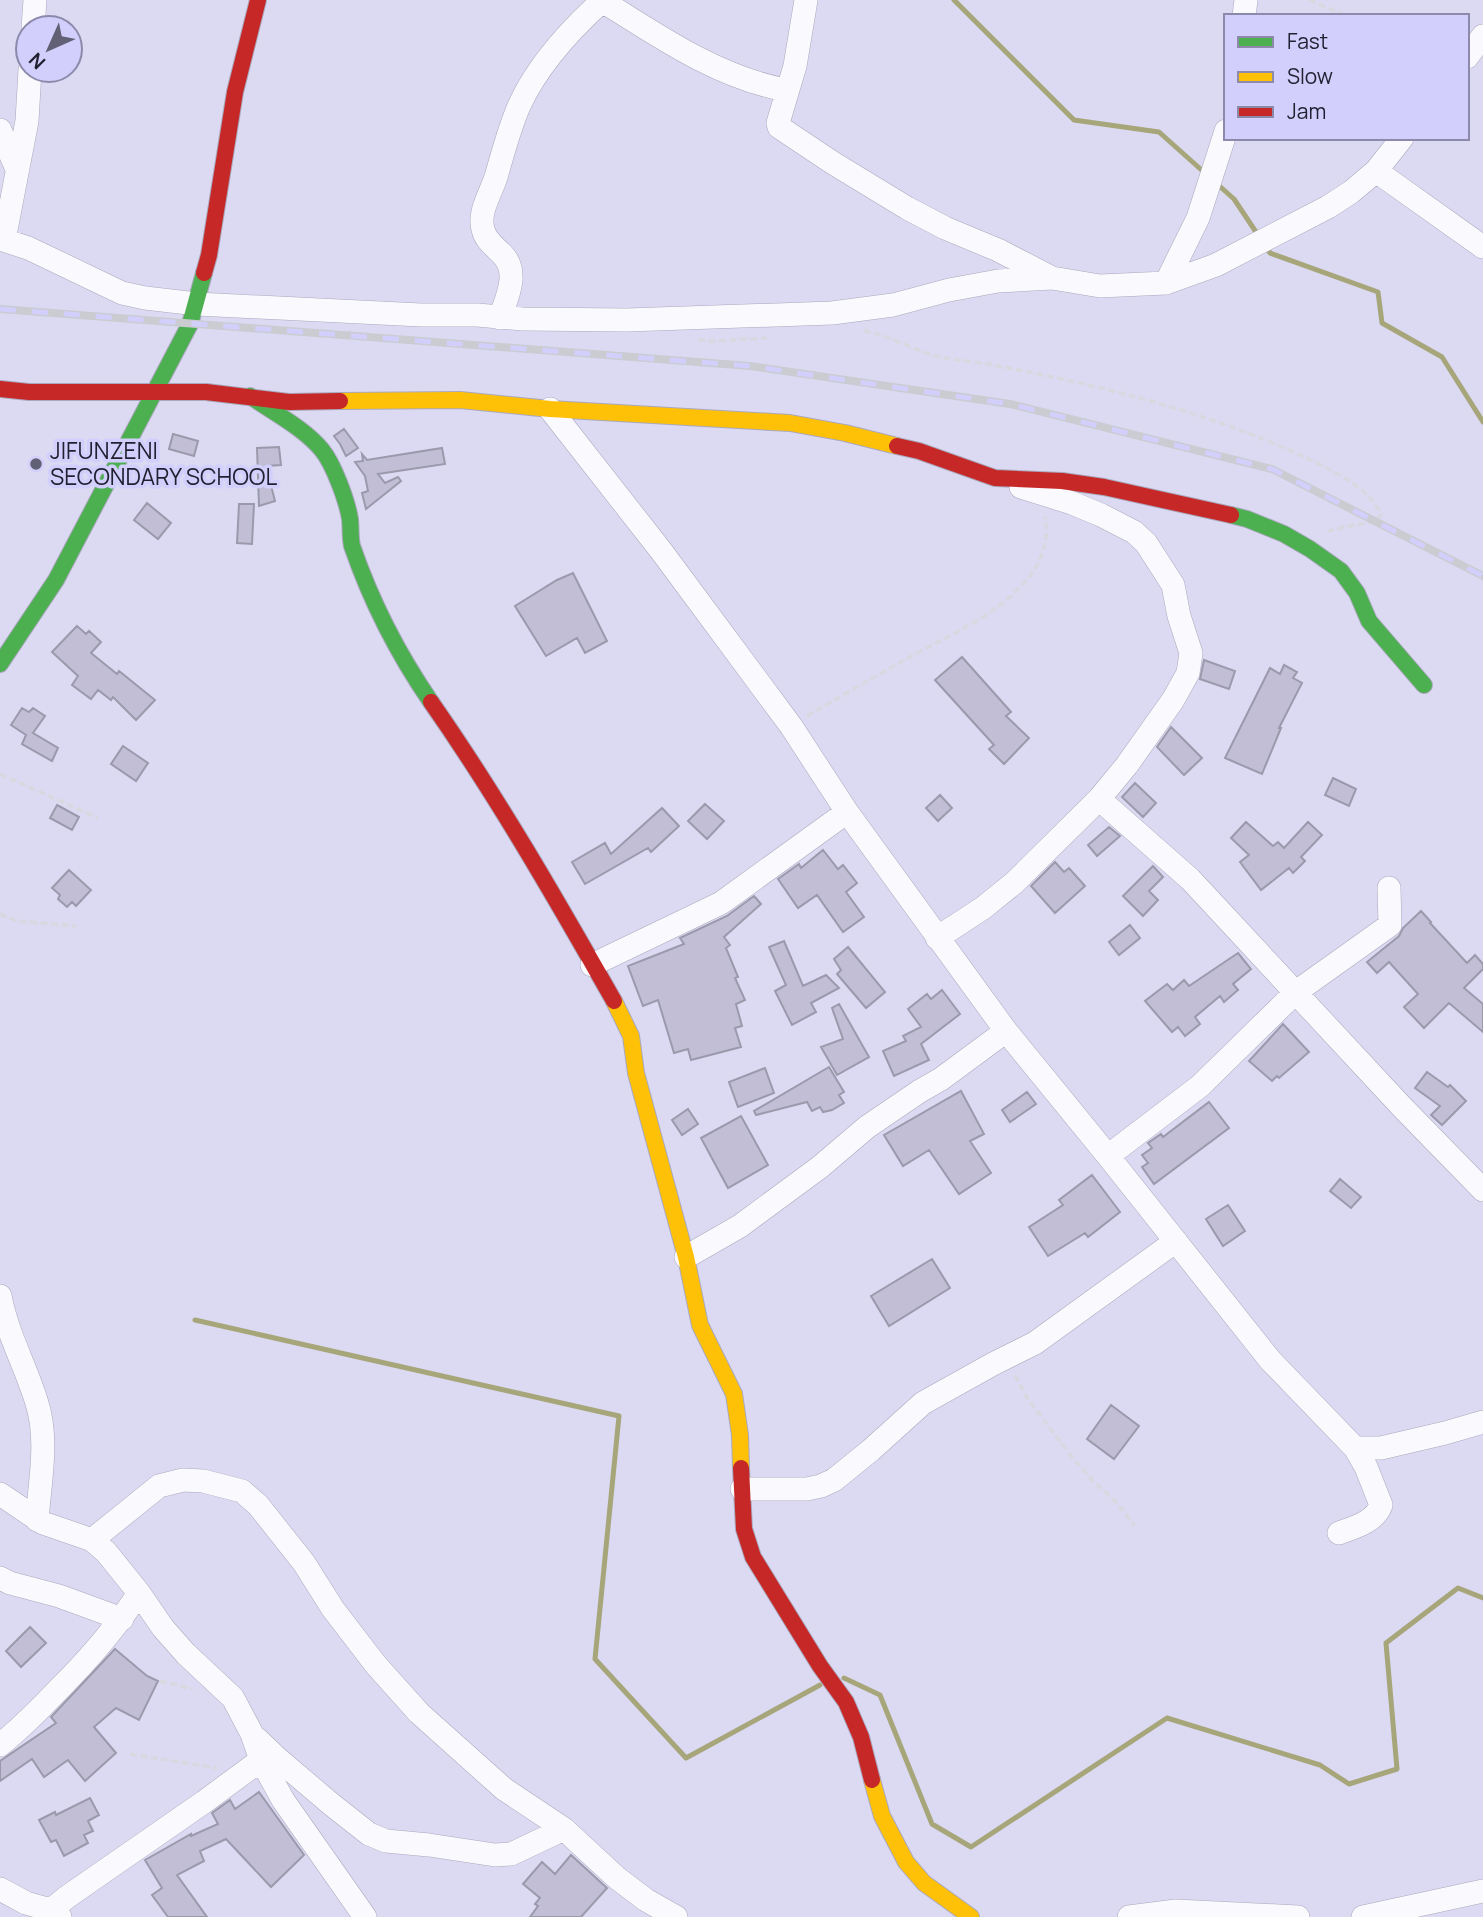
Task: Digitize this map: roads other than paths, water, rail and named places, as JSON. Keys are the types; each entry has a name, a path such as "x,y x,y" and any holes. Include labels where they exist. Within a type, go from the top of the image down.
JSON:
{"street":[{"path":"0,664 56,580 190,324 209,255 235,92 258,0"},
{"path":"500,318 513,275 504,256 488,242 482,227 484,208 520,104 549,58 601,0 715,68 761,86 786,90"},
{"path":"806,0 795,66 786,90 779,127 907,208 1052,278"},
{"path":"1469,54 1483,36"},
{"path":"29,84 27,121 2,240 28,248 122,293 145,298 197,304 421,315 627,320 832,313 893,305 949,289 998,281 1052,278 1100,286 1166,283 1216,265 1297,224 1351,192 1376,171 1400,140"},
{"path":"0,130 16,167"},
{"path":"1166,283 1198,218 1224,137"},
{"path":"1376,171 1483,247"},
{"path":"0,389 206,392 289,402 460,400 550,409 801,425 919,451 1072,503 1101,515 1140,537 1173,585 1179,616 1191,653 1188,673 1173,700 1099,799 1014,883 983,908 937,938"},
{"path":"250,396 309,437 324,452 343,492 350,520 351,542 376,607 394,642 417,682 471,759 509,820 618,1008 631,1036 635,1073 686,1257 700,1325 734,1394 740,1435 744,1529 753,1558 820,1666 846,1702 861,1737 882,1816 906,1862 924,1883 971,1917"},
{"path":"550,409 662,552 791,726 847,812 1006,1031 1270,1360 1355,1448 1366,1466 1381,1504 1377,1513 1363,1524 1339,1533"},
{"path":"995,478 1062,481 1104,487 1247,519 1284,534 1341,571 1357,593 1369,621 1424,685"},
{"path":"1099,799 1189,879 1483,1190"},
{"path":"592,965 720,903 847,812"},
{"path":"1108,1156 1200,1086 1296,992 1390,925 1389,888"},
{"path":"686,1257 740,1226 820,1167 867,1128 942,1079 1006,1031"},
{"path":"742,1489 807,1489 834,1480 923,1403 1035,1343 1176,1241"},
{"path":"0,1296 12,1337 37,1401 43,1431 37,1520"},
{"path":"1355,1448 1381,1448 1483,1422"},
{"path":"92,1540 159,1486 183,1480 203,1481 243,1491 258,1505 296,1553 333,1609 376,1665 418,1713 504,1789 564,1829 617,1878 646,1900 676,1917"},
{"path":"0,1494 37,1520 92,1540 106,1552 178,1646 233,1698 252,1734 278,1759 369,1834 387,1841 495,1855 511,1854 564,1829"},
{"path":"0,1578 59,1595 122,1619"},
{"path":"0,1745 21,1728 81,1667 122,1619 139,1593"},
{"path":"252,1734 252,1766 283,1800 365,1917"},
{"path":"0,1889 55,1914 67,1897 252,1766"},
{"path":"1363,1917 1444,1908 1483,1891"},
{"path":"1129,1917 1176,1911 1298,1917"}],"waterway":[{"path":"954,0 1074,120 1159,132 1206,174"},
{"path":"1216,183 1234,199 1258,235"},
{"path":"1266,246 1270,253 1378,292 1382,323 1442,357 1483,422"},
{"path":"195,1320 619,1416 595,1659 686,1758 820,1685"},
{"path":"844,1678 880,1695 932,1824 971,1847 1167,1718 1320,1765 1349,1784 1397,1769 1386,1643 1458,1588 1483,1598"}],"railway":[{"path":"0,309 750,366 1010,404 1272,469 1483,576"}],"place":[{"name":"JIFUNZENI SECONDARY SCHOOL","path":"36,464"}]}
